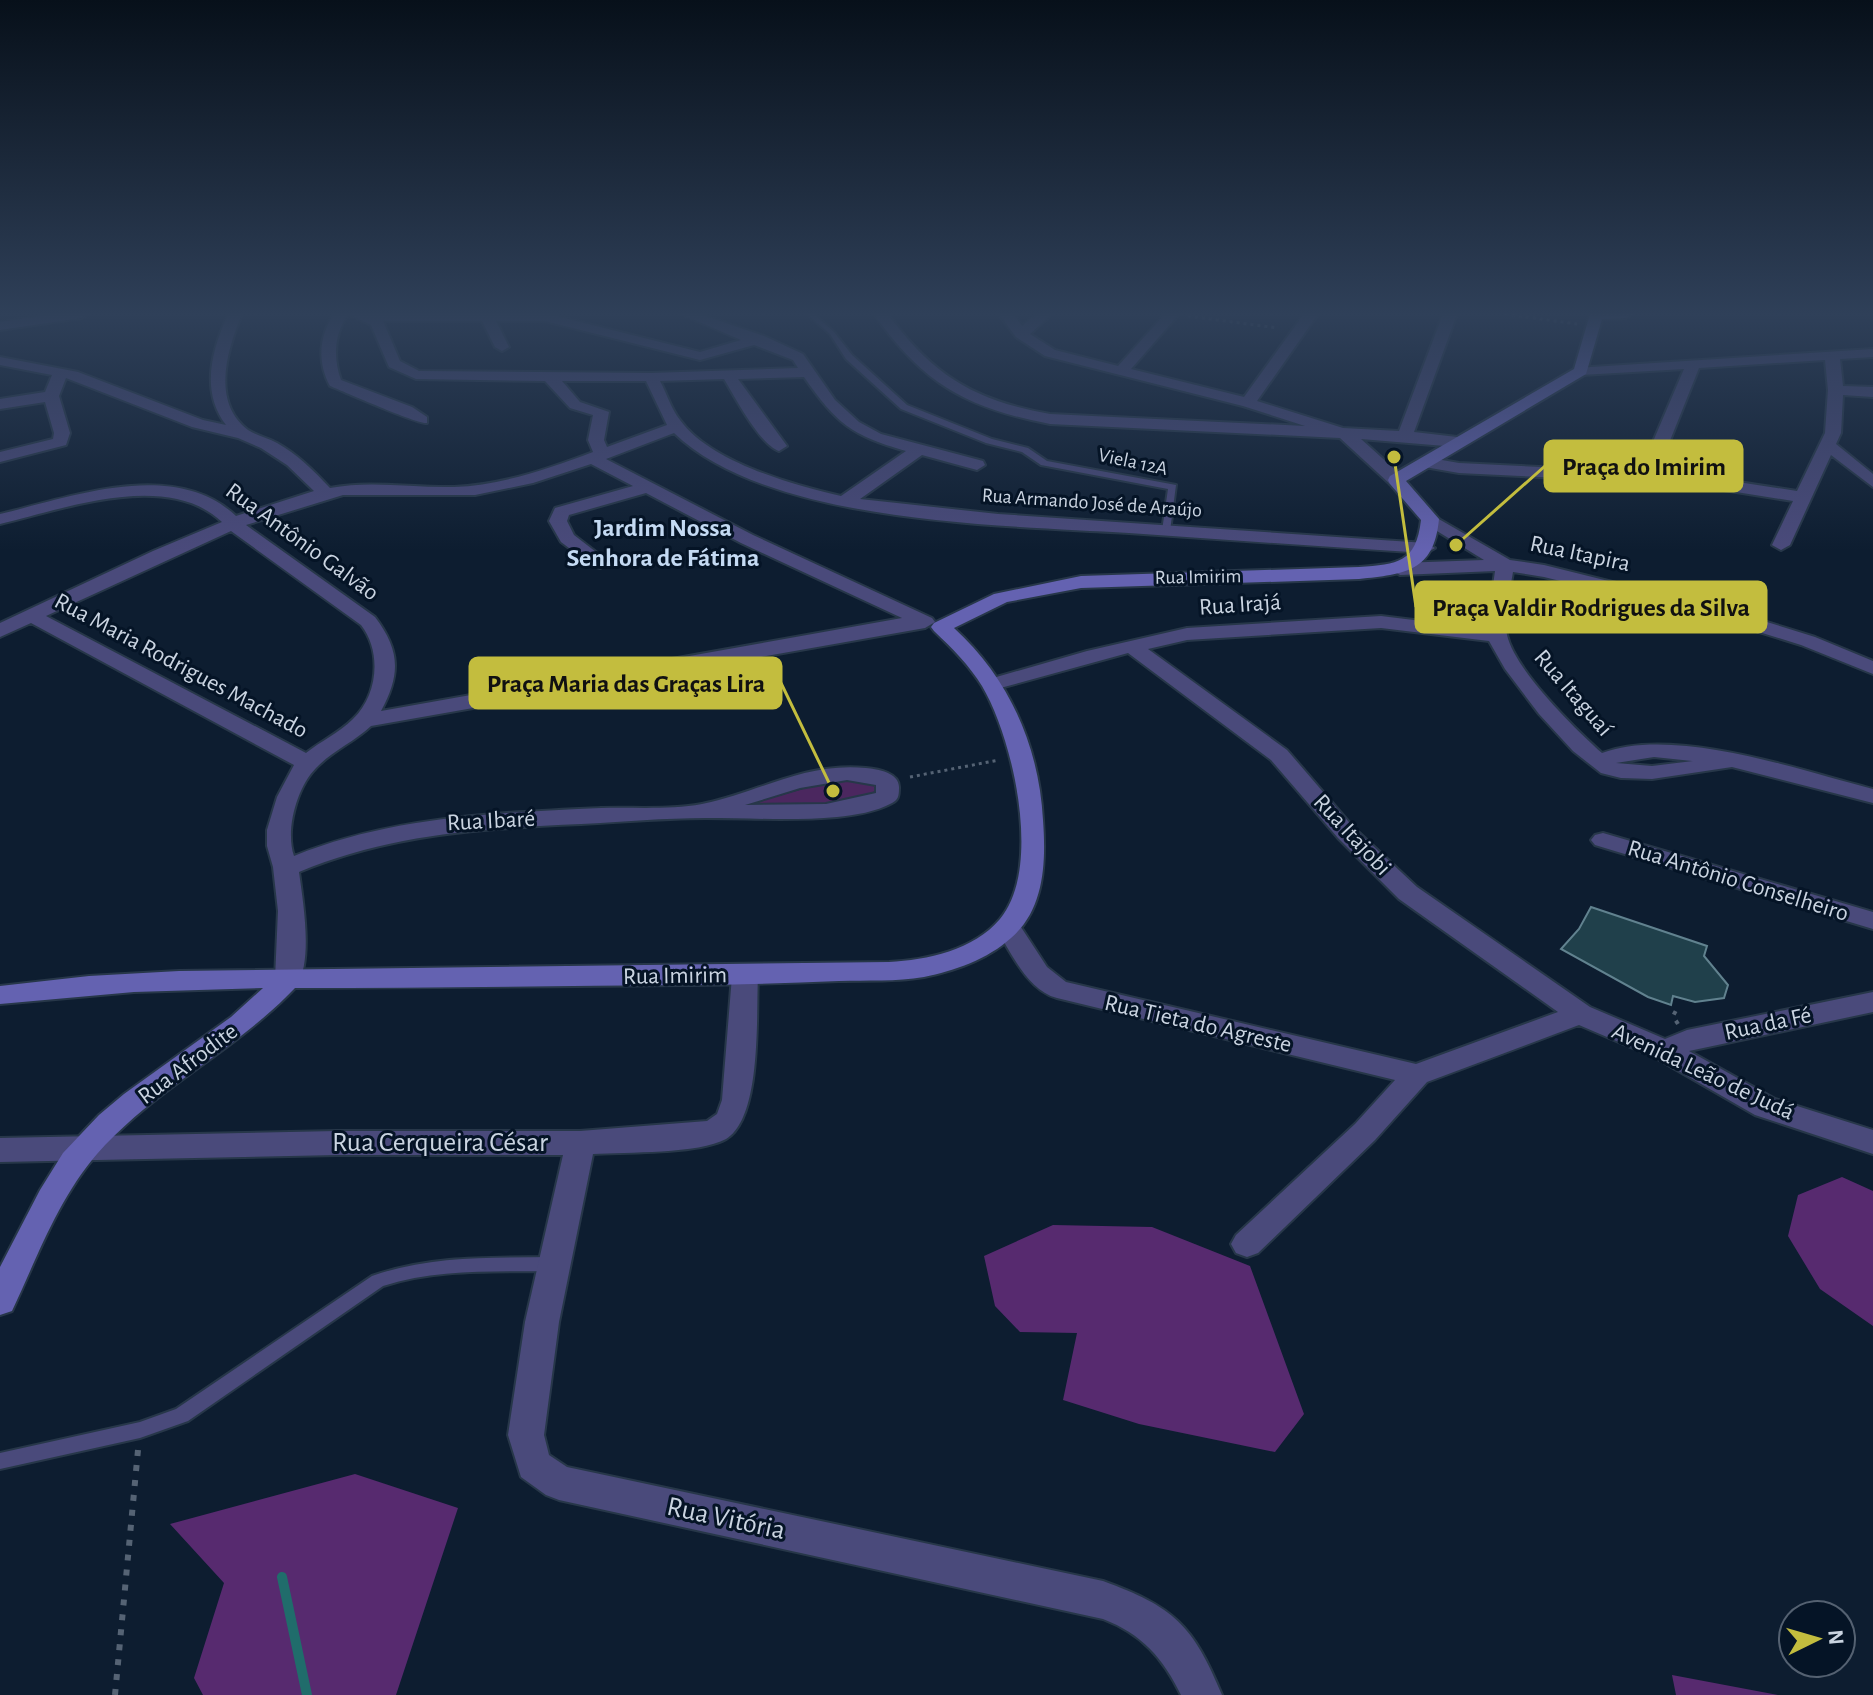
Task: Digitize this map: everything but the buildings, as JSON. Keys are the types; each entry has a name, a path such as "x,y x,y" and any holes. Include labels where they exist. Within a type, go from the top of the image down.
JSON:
{"street":[{"path":"0,457 50,447 60,442 62,433 52,393"},
{"path":"117,393 198,424 243,434 287,456 326,494"},
{"path":"218,393 222,410 243,434"},
{"path":"362,393 407,410 421,420"},
{"path":"564,393 575,405 601,412 596,440 597,456"},
{"path":"0,631 140,565 235,525 326,494 381,487 427,493 475,490 597,456 677,427 659,393"},
{"path":"740,393 779,446"},
{"path":"824,393 853,425 875,437 977,465"},
{"path":"962,393 1000,410 1050,419 1405,436 1457,442"},
{"path":"1207,393 1348,435 1396,480 1430,519 1426,548 1400,569"},
{"path":"1248,403 1255,393"},
{"path":"1405,436 1421,393"},
{"path":"1396,480 1542,393"},
{"path":"1646,478 1681,393"},
{"path":"1781,545 1833,433 1836,393"},
{"path":"0,404 51,396"},
{"name":"Rua Armando José de Araújo","path":"677,427 727,461 760,476 807,495 844,502 998,519 1426,548"},
{"path":"1828,445 1873,482"},
{"path":"844,502 918,450"},
{"path":"597,456 648,487 747,539 931,624 963,645 993,684 1024,755 1031,805 1034,866 1023,900 1008,927"},
{"path":"1425,462 1459,468 1728,483 1802,497"},
{"path":"600,562 567,538 558,521 561,512 648,487"},
{"name":"Rua Antônio Galvão","path":"0,519 90,496 143,490 167,492 215,506 235,525 368,621 378,635 384,647 385,663 374,702 363,721"},
{"name":"Rua Itapira","path":"1430,519 1505,565"},
{"path":"1497,636 1505,565"},
{"name":"Rua Itapira","path":"1400,569 1505,565 1589,581 1734,618 1808,641 1873,668"},
{"name":"Rua Imirim","path":"931,624 1041,587 1081,582 1400,569"},
{"name":"Rua Maria Rodrigues Machado","path":"32,616 306,762"},
{"name":"Rua Irajá","path":"993,684 1187,634 1381,622 1497,636"},
{"path":"288,979 292,928 286,868 279,846 280,828 296,779 306,762 363,721 931,624"},
{"name":"Rua Itaguaí","path":"1497,636 1518,673 1571,736 1609,768 1638,771 1731,761 1873,796"},
{"name":"Rua Itajobi","path":"1132,647 1279,755 1346,833 1408,893 1580,1014"},
{"name":"Rua Ibaré","path":"286,868 338,847 427,825 863,805 887,797 888,782 876,775 838,775 798,783 703,811"},
{"name":"Rua Antônio Conselheiro","path":"1603,840 1873,921"},
{"name":"Rua Imirim","path":"0,995 60,987 288,979 745,976 883,971 936,965 976,948 1008,927"},
{"name":"Rua Tieta do Agreste","path":"1008,927 1038,973 1057,989 1417,1075"},
{"name":"Rua Cerqueira César","path":"0,1150 86,1146 580,1143 692,1136 715,1131 729,1120 736,1100 745,976"},
{"name":"Rua Afrodite","path":"0,1301 48,1209 86,1146 144,1095 266,1005 288,979"},
{"name":"Rua da Fé","path":"1666,1051 1687,1040 1873,1002"},
{"path":"1247,1244 1365,1132 1417,1075 1580,1014"},
{"name":"Avenida Leão de Judá","path":"1580,1014 1666,1051 1765,1107 1873,1142"},
{"name":"Rua Vitória","path":"580,1143 554,1264 526,1435 534,1465 559,1483 1103,1600 1140,1613 1169,1634 1202,1695"}],"lane":[{"name":"Viela 12A","path":"889,393 904,407 989,441 1025,450 1044,463 1173,487 1166,531"},
{"path":"0,1461 140,1430 182,1415 378,1281 422,1268 554,1264"}],"path":[{"path":"888,782 1024,755"},
{"path":"1673,1016 1679,1005"},
{"path":"115,1695 140,1430"}],"shaded area":[{"path":"872,778 879,788 853,799 815,804 744,806 834,780"},
{"path":"1842,1177 1873,1191 1873,1326 1820,1289 1788,1236 1798,1195"},
{"path":"1053,1225 1152,1227 1250,1266 1304,1414 1275,1452 1139,1424 1063,1400 1077,1333 1020,1332 995,1306 984,1256"},
{"path":"355,1474 458,1508 396,1695 203,1695 194,1678 224,1583 170,1524"},
{"path":"1672,1675 1778,1695 1676,1695"}],"waterway":[{"path":"282,1577 307,1695"}],"place":[{"name":"Praça Valdir Rodrigues da Silva","path":"1394,457"},
{"name":"Praça do Imirim","path":"1456,545"},
{"name":"Praça Maria das Graças Lira","path":"833,791"}],"district":[{"name":"Jardim Nossa Senhora de Fátima","path":"663,543"}]}
